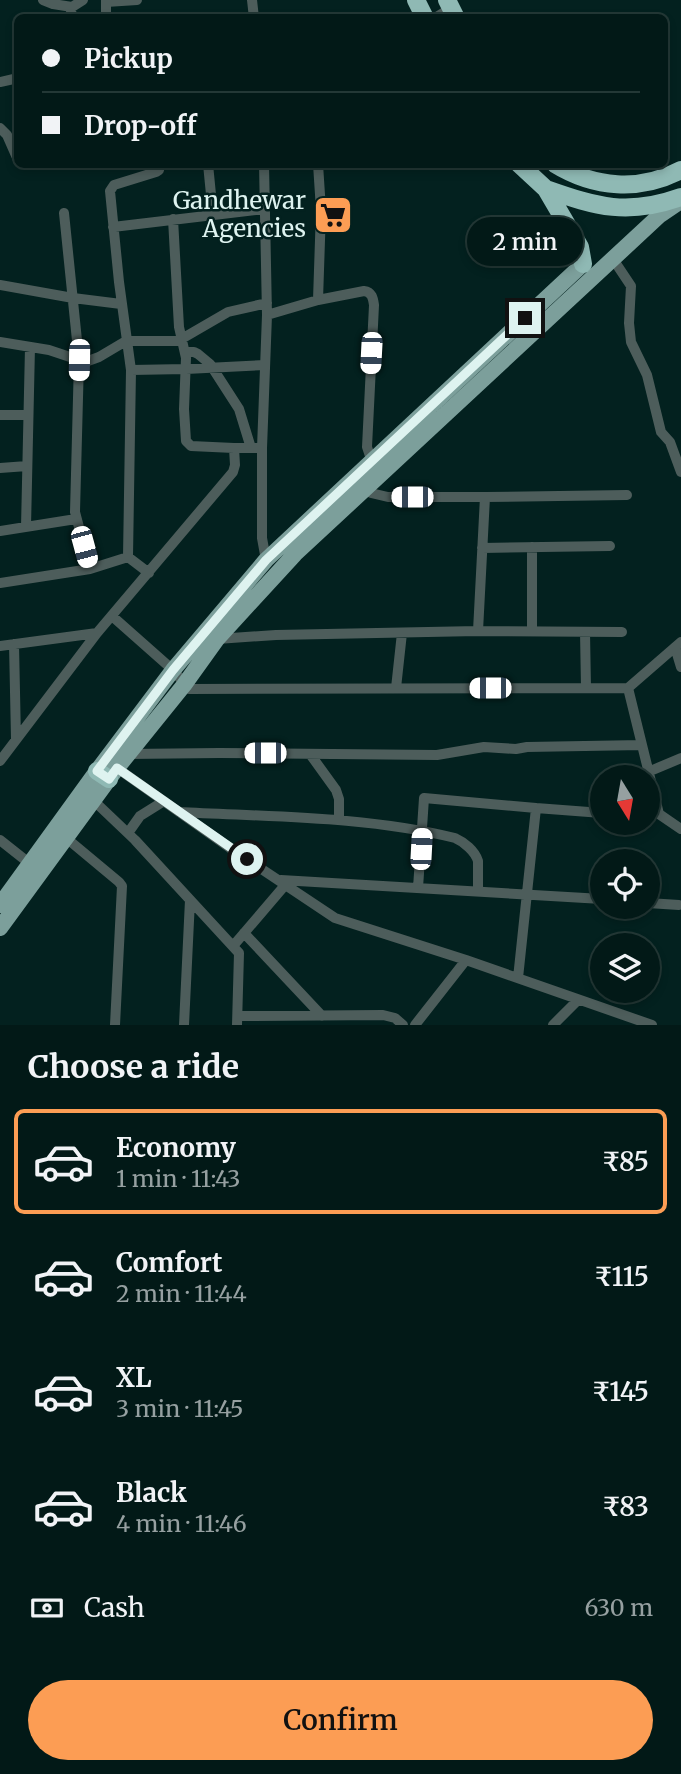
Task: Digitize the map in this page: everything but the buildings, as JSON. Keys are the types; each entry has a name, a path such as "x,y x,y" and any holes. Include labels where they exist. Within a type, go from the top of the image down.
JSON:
{"highway":[{"path":"523,168 546,189 580,247 583,264"},
{"path":"561,168 593,182 618,185 642,184 671,176 681,170"},
{"path":"546,189 593,205 613,207 646,206 681,199"}],"main road":[{"path":"0,905 29,863 108,772 128,754 217,639 295,554 660,215 681,199"},
{"path":"0,928 93,800 173,670 266,560 583,264"}],"street":[{"path":"43,0 71,12 83,0"},
{"path":"106,1 137,0"},
{"path":"0,128 7,135 14,151"},
{"path":"128,557 131,370 121,304 110,191 114,185 156,172 159,168"},
{"path":"208,168 213,215"},
{"path":"264,168 267,315 257,448 262,538 266,560"},
{"path":"318,168 321,210 318,300"},
{"path":"113,227 265,209"},
{"path":"64,213 79,360 76,519 90,569"},
{"path":"173,219 179,327 186,369 186,441 191,446 257,448"},
{"path":"613,259 631,286 631,342 648,375 661,432 670,442 681,472"},
{"path":"0,285 121,304"},
{"path":"267,315 318,300 368,291 373,300 367,447 372,461"},
{"path":"0,342 49,350 79,360 93,360 126,341 173,342 228,312 267,303"},
{"path":"26,527 30,346"},
{"path":"185,352 198,354 212,369 239,409 257,448"},
{"path":"131,370 265,365"},
{"path":"0,415 28,415"},
{"path":"0,761 97,633 233,472 234,448"},
{"path":"0,468 27,466"},
{"path":"366,488 371,493 388,497 627,495"},
{"path":"478,631 485,497"},
{"path":"0,531 76,519"},
{"path":"482,548 610,546"},
{"path":"531,547 532,631"},
{"path":"0,583 90,569 128,557"},
{"path":"128,557 149,573"},
{"path":"112,616 173,670 188,689 195,690 628,688 678,645"},
{"path":"217,639 276,635 478,631 622,632"},
{"path":"584,632 586,688"},
{"path":"0,646 97,633"},
{"path":"396,688 402,633"},
{"path":"14,644 16,740"},
{"path":"678,645 681,667"},
{"path":"628,688 646,765"},
{"path":"128,754 437,755 484,747 516,749 642,745"},
{"path":"310,754 336,790 339,820"},
{"path":"660,767 681,758"},
{"path":"108,772 164,801 335,918 466,960 652,1025"},
{"path":"418,888 424,798 590,812"},
{"path":"93,800 128,833 240,956 238,1020 390,1016 403,1025"},
{"path":"128,833 140,816 164,801"},
{"path":"518,978 536,808"},
{"path":"178,811 339,820 421,830 459,840 473,852 478,861 478,891"},
{"path":"660,815 681,829"},
{"path":"65,837 122,886 115,1025"},
{"path":"0,840 29,863"},
{"path":"283,882 590,898"},
{"path":"233,946 283,882"},
{"path":"184,1025 190,900"},
{"path":"660,904 679,905"},
{"path":"244,933 322,1016"},
{"path":"415,1025 466,960"},
{"path":"553,1025 578,1000"}],"place":[{"name":"Gandhewar Agencies","path":"333,215"}],"route":[{"path":"247,859 117,768 109,779 97,771 173,670 266,560 525,318"}]}
